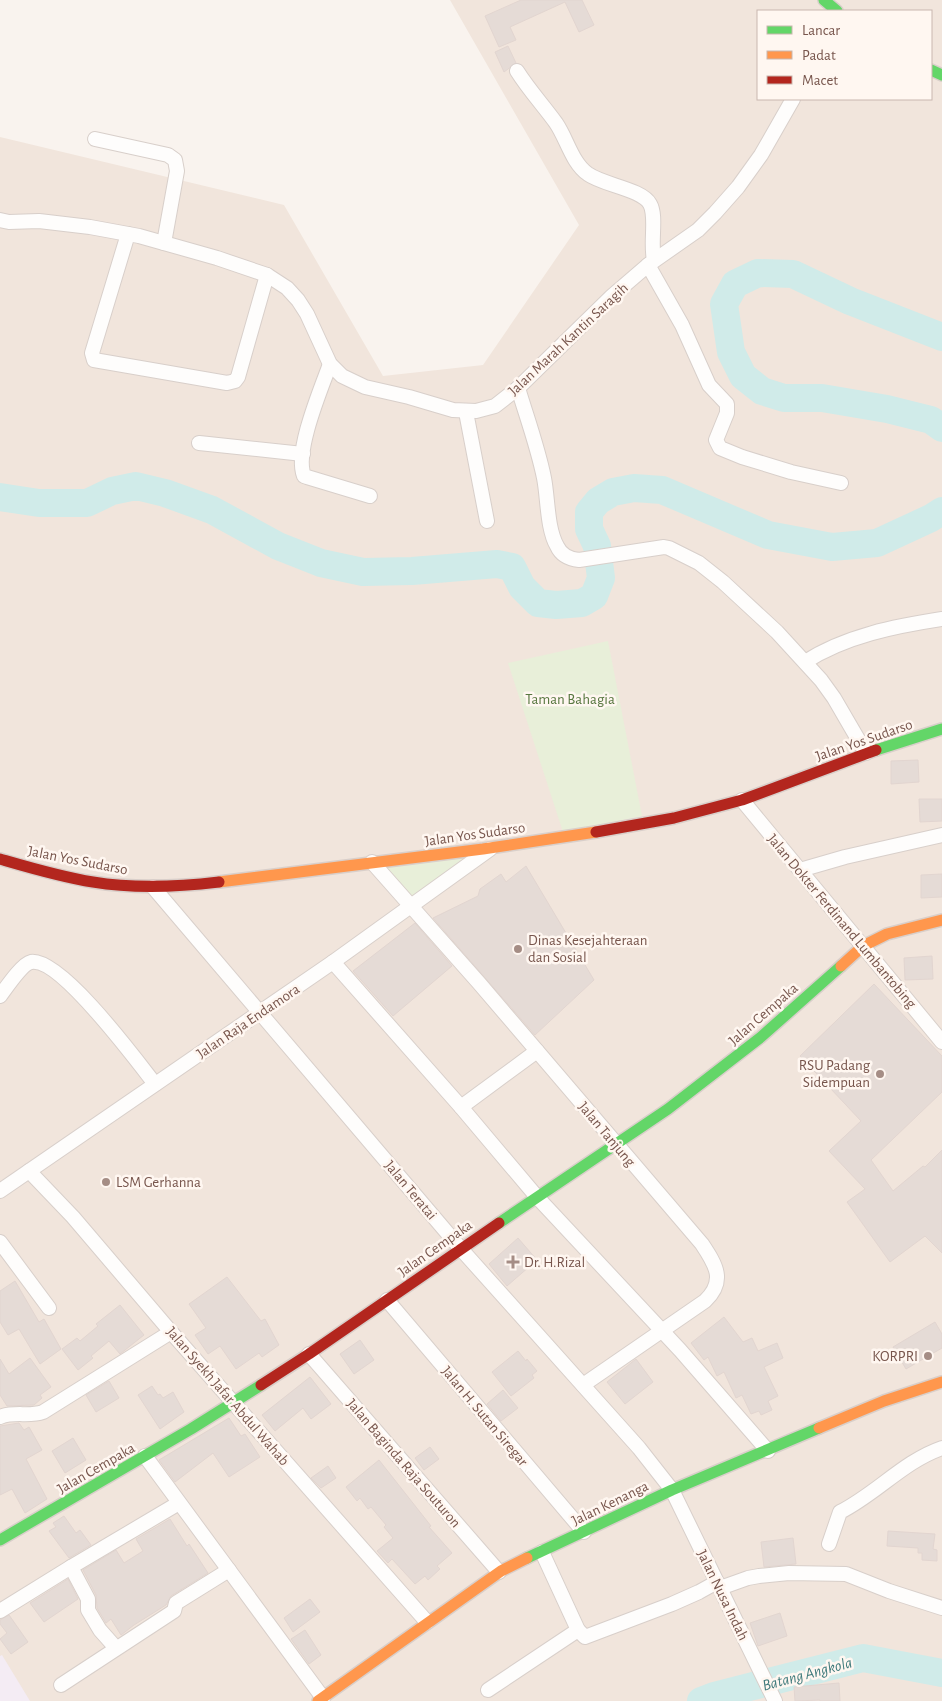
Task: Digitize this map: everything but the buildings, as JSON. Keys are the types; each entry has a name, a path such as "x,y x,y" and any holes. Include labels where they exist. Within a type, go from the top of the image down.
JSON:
{"street":[{"path":"824,0 836,10"},
{"path":"517,71 529,91 557,124 573,155 587,174 631,191 650,203 654,217 651,263 709,385 727,404 727,413 716,440 720,448 791,472 841,483"},
{"name":"Jalan Marah Kantin Saragih","path":"0,220 8,222 39,221 128,234 217,258 267,275 286,288 307,314 330,364 342,376 365,387 453,410 476,411 495,406 518,388 612,296 651,263 698,230 738,187 761,155 792,100"},
{"path":"95,139 168,155 175,160 177,171 164,243"},
{"path":"128,234 92,353 94,360 228,382 234,381 238,377 267,275"},
{"path":"330,364 309,423 303,454 302,468 304,476 370,496"},
{"path":"518,388 544,478 555,543 562,554 574,560 582,560 664,547 699,563 753,609 805,662 834,698 866,753"},
{"path":"466,412 486,521"},
{"path":"200,443 303,454"},
{"path":"805,662 837,646 863,637 942,619"},
{"name":"Jalan Yos Sudarso","path":"0,859 54,874 106,884 153,887 184,886 492,848 674,818 742,800 866,753 942,729"},
{"name":"Jalan Dokter Ferdinand Lumbantobing","path":"742,800 942,1042"},
{"path":"800,870 845,857 942,835"},
{"name":"Jalan Raja Endamora","path":"0,1191 260,1013 492,848"},
{"name":"Jalan Tanjung","path":"372,862 537,1051 702,1244 714,1261 718,1278 712,1294 705,1301 583,1385"},
{"name":"Jalan Teratai","path":"153,887 460,1249 639,1448 672,1490"},
{"name":"Jalan Cempaka","path":"0,1540 145,1456 309,1354 668,1108 735,1059 863,946 887,934 942,920"},
{"path":"0,996 26,964 32,962 42,964 78,991 104,1019 155,1084"},
{"path":"333,962 536,1197 686,1357 768,1451"},
{"path":"460,1107 537,1051"},
{"name":"Jalan Syekh Jafar Abdul Wahab","path":"28,1171 73,1217 171,1332 427,1622"},
{"path":"0,1242 49,1308"},
{"name":"Jalan H. Sutan Siregar","path":"387,1300 584,1532"},
{"path":"0,1417 20,1413 34,1414 43,1412 171,1332"},
{"name":"Jalan Baginda Raja Souturon","path":"309,1354 500,1572"},
{"name":"Jalan Kenanga","path":"320,1700 427,1622 500,1572 672,1490 884,1401 942,1382"},
{"path":"829,1544 840,1512 869,1494 917,1459 942,1448"},
{"path":"145,1456 229,1570 320,1700"},
{"name":"Jalan Nusa Indah","path":"672,1490 754,1656 774,1701"},
{"path":"0,1611 180,1503"},
{"path":"542,1552 578,1630 585,1637 718,1585 759,1576 789,1573 846,1574 889,1591 942,1608"},
{"path":"71,1567 88,1600 88,1610 100,1630 116,1648"},
{"path":"61,1685 174,1611 176,1603 229,1570"},
{"path":"488,1690 578,1630"}],"shaded area":[{"path":"450,0 942,0 942,1701 0,1701 0,137 284,205 383,376 483,365 579,225"},
{"path":"2,1655 30,1701 0,1701 0,1656"}],"green space":[{"name":"Taman Bahagia","path":"608,641 642,816 563,832 508,663"},
{"path":"483,850 411,903 377,865"}],"waterway":[{"path":"942,337 850,301 793,274 758,273 735,284 724,304 731,352 743,376 762,391 784,398 822,398 887,409 931,420 942,428"},
{"path":"0,497 39,503 87,503 112,491 136,486 165,493 212,510 278,546 321,563 363,572 412,571 497,564 512,567 522,587 538,603 556,605 582,603 594,596 601,578 597,546 589,529 589,512 598,501 613,492 634,488 662,490 768,535 832,547 877,543 942,511"},
{"name":"Batang Angkola","path":"701,1701 863,1658 942,1673"}],"traffic: fast":[{"path":"824,0 836,10"},
{"path":"932,70 942,75"},
{"path":"876,750 942,729"},
{"path":"499,1223 668,1109 761,1037 841,966"},
{"path":"0,1540 191,1429 261,1385"},
{"path":"527,1558 672,1490 819,1428"}],"traffic: slow":[{"path":"219,882 483,849 596,832"},
{"path":"841,966 863,946 887,934 942,920"},
{"path":"819,1428 884,1401 942,1382"},
{"path":"318,1701 501,1571 527,1558"}],"traffic: jam":[{"path":"596,832 674,818 742,800 876,750"},
{"path":"0,859 58,875 124,886 188,885 219,882"},
{"path":"261,1385 499,1223"}],"place":[{"name":"Dinas Kesejahteraan dan Sosial","path":"518,949"},
{"name":"RSU Padang Sidempuan","path":"880,1074"},
{"name":"LSM Gerhanna","path":"106,1182"},
{"name":"Dr. H.Rizal","path":"513,1262"},
{"name":"KORPRI","path":"928,1356"}]}
